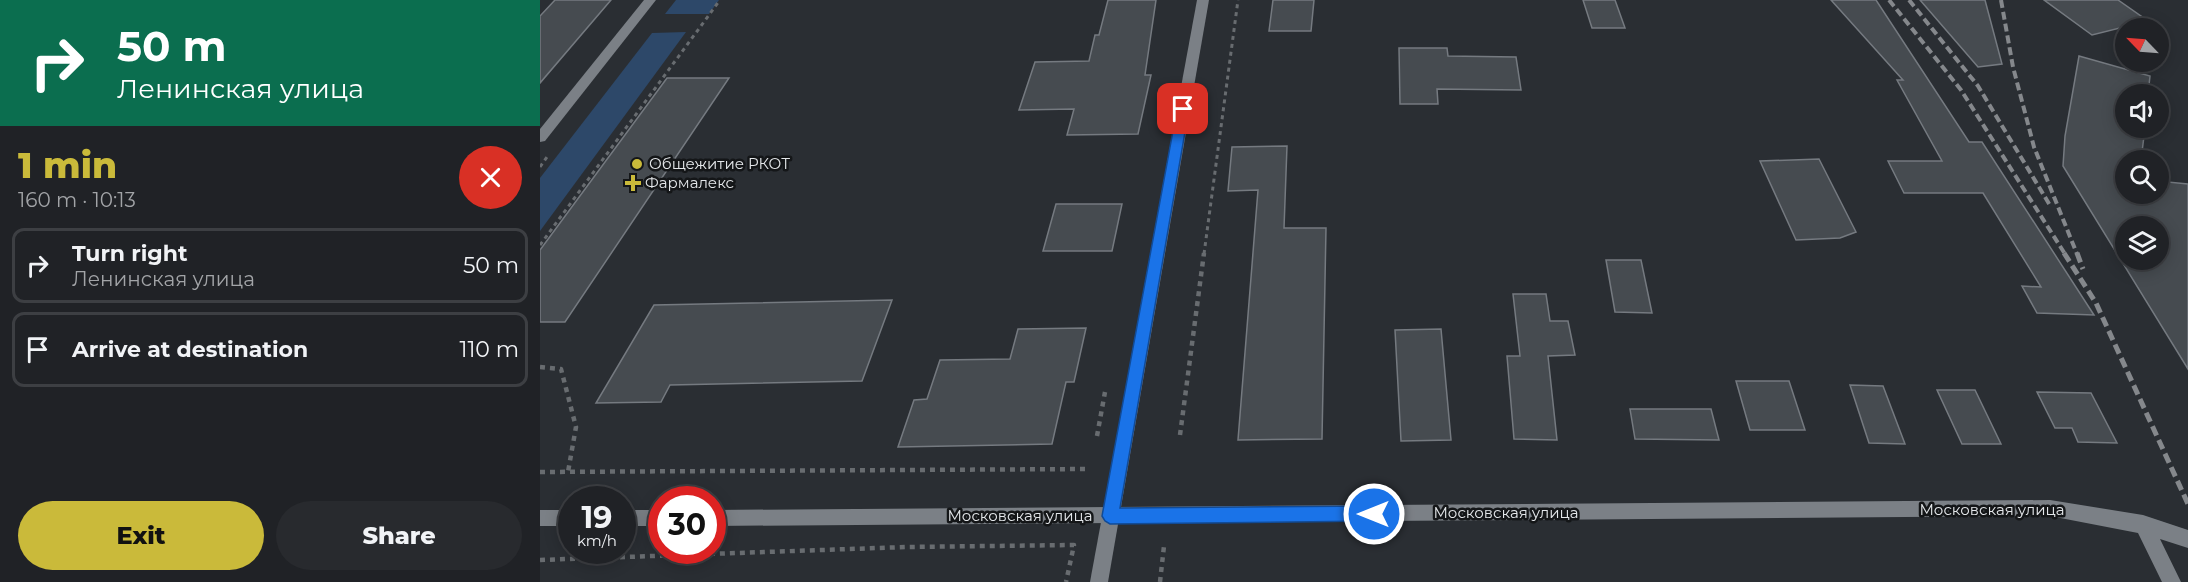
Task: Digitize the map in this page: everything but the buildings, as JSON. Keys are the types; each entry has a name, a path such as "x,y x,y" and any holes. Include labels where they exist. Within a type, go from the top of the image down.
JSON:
{"street":[{"path":"540,138 650,0"},
{"path":"1099,582 1203,0"},
{"name":"Московская улица","path":"726,518 2050,508 2095,513 2143,524 2188,539"},
{"path":"540,518 558,518"},
{"path":"2143,524 2172,582"}],"path":[{"path":"540,245 720,0"},
{"path":"1180,435 1238,0"},
{"path":"540,367 561,369 576,427 568,471"},
{"path":"540,472 1089,469"},
{"path":"540,560 906,547 1074,546 1066,582"},
{"path":"1160,582 1164,546"}],"shaded area":[{"path":"676,0 719,0 709,14 665,14"},
{"path":"686,32 540,231 540,178 652,33"}],"railway":[{"path":"1889,0 1961,90 2065,254"},
{"path":"1909,0 1978,86 2051,207"},
{"path":"2001,0 2013,67 2034,147 2077,254"},
{"path":"2064,253 2096,303 2188,504"},
{"path":"2077,253 2083,269"}],"place":[{"name":"Общежитие РКОТ","path":"637,164"},
{"name":"Фармалекс","path":"633,183"}],"route":[{"path":"1183,109 1110,516 1374,514"}]}
